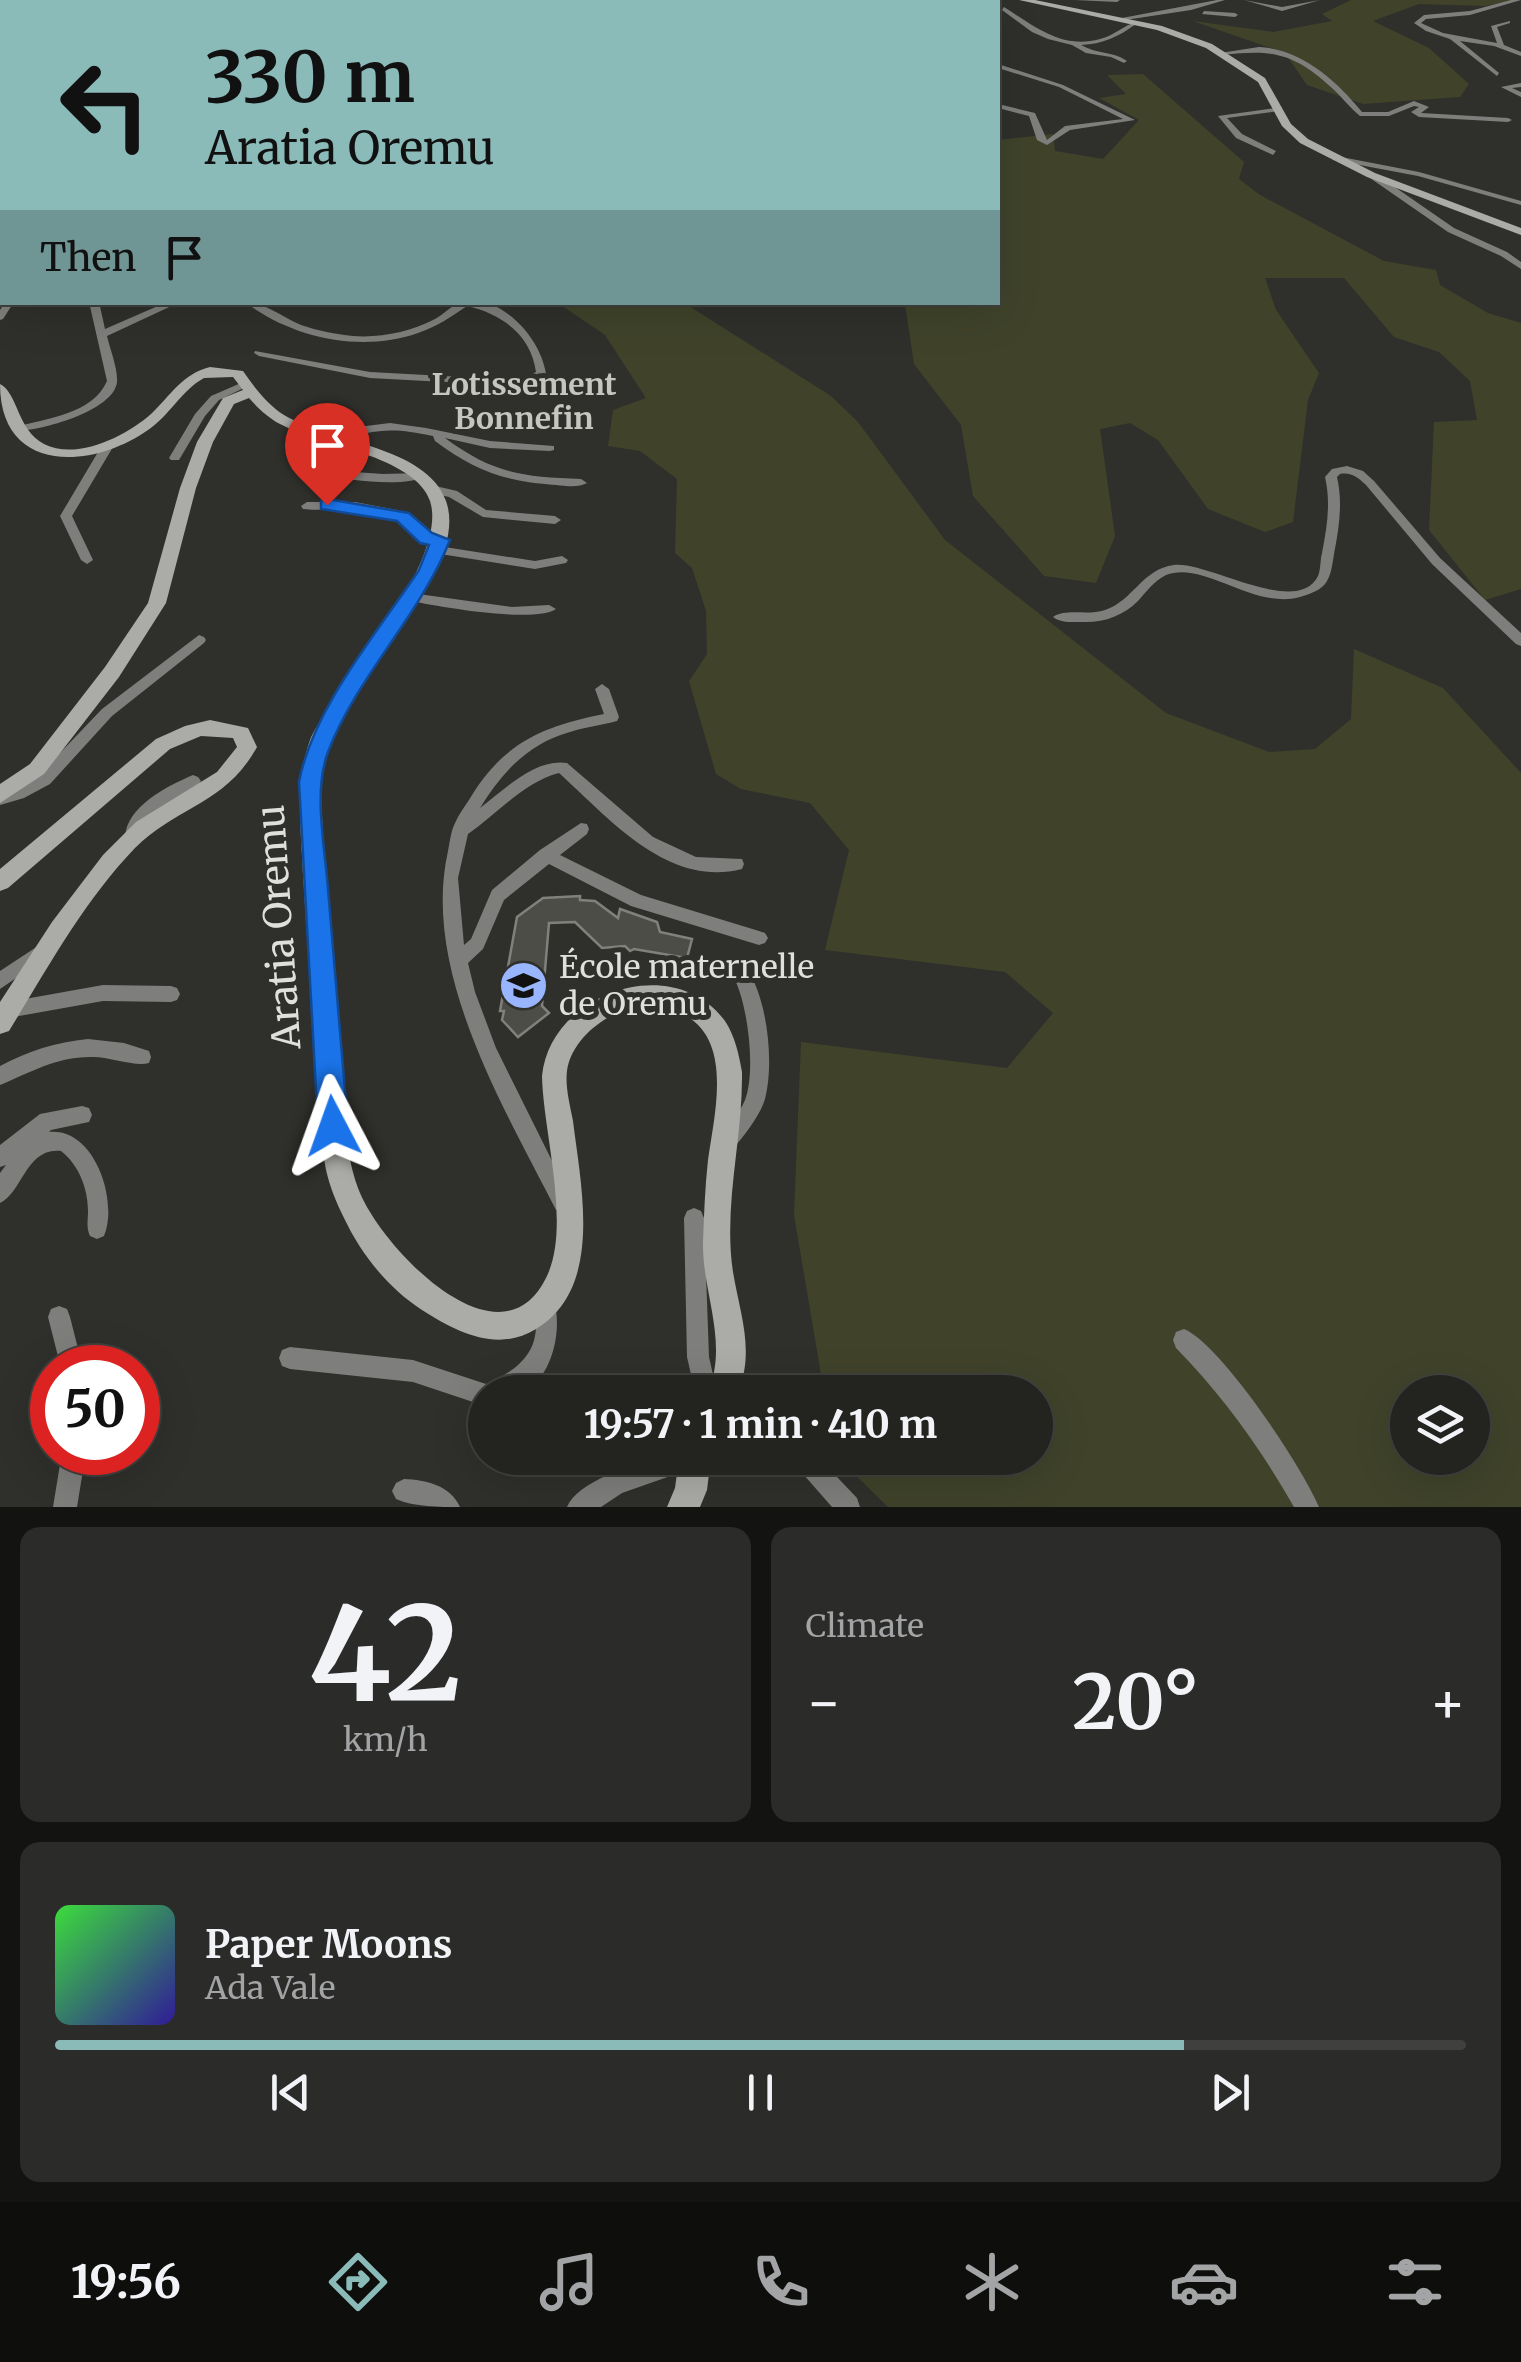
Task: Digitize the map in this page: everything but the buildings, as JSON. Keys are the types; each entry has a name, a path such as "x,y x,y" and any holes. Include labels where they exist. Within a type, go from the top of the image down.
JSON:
{"main road":[{"path":"1024,0 1132,20 1223,53 1262,80 1294,135 1373,176 1521,232"},
{"path":"2,398 30,442 46,450 107,447 142,429 179,391 204,373 231,372 280,418 382,453 426,482 440,513 439,545"},
{"path":"0,797 37,769 112,672 157,602 204,442 228,401 248,388"},
{"name":"Aratia Oremu","path":"439,545 411,597 320,740 310,782 333,1126 349,1200 383,1254 413,1288 487,1328 519,1323 545,1306"},
{"path":"0,882 162,744 188,730 221,724 241,733 247,748 238,767 222,784 158,818 132,839 44,950 4,1017"},
{"path":"545,1306 562,1284 569,1245 555,1067 567,1039 581,1022 621,1000 669,996 710,1020 722,1037 731,1064 717,1257 729,1326 732,1375"},
{"path":"683,1507 691,1490 692,1475"}],"street":[{"path":"67,0 78,0"},
{"path":"1078,0 1113,1 1132,20"},
{"path":"1001,10 1046,38 1075,44 1110,41 1132,20 1160,10 1206,7 1222,0"},
{"path":"1247,0 1273,9 1317,0"},
{"path":"1515,1 1417,21 1424,28 1500,44 1521,54"},
{"path":"1502,4 1521,8"},
{"path":"1160,10 1234,16"},
{"path":"1500,44 1494,26 1508,22"},
{"path":"1450,35 1496,74"},
{"path":"1075,44 1103,68"},
{"path":"1223,53 1262,50 1284,54 1334,87 1360,114 1389,114 1414,103 1424,107 1415,112 1419,115 1508,120"},
{"path":"1087,54 1121,58"},
{"path":"1000,67 1061,86 1131,120 1068,128 1047,143 1041,140 1032,115 1000,107"},
{"path":"1521,85 1504,87 1521,94"},
{"path":"1273,153 1229,129 1223,114 1279,109"},
{"path":"1336,158 1418,174 1519,204"},
{"path":"1373,176 1452,230 1521,266"},
{"path":"20,429 77,411 106,395 112,386 95,305"},
{"path":"102,334 169,305"},
{"path":"256,305 298,328 362,340 409,333 460,305"},
{"path":"259,353 370,376 520,383 537,378 542,370 522,330 502,315 478,305"},
{"path":"174,458 208,406 225,391 248,388"},
{"path":"337,438 376,426 438,433 485,444 550,448"},
{"path":"438,433 438,439 464,460 492,474 581,483"},
{"path":"87,560 66,516 107,447"},
{"path":"1060,617 1098,619 1116,614 1158,573 1177,568 1274,597 1294,596 1318,586 1324,576 1333,532 1331,477 1336,470 1348,469 1359,472 1436,561 1521,641"},
{"path":"326,473 426,482 483,513 555,520"},
{"path":"307,506 360,508 403,516 426,539 439,545 535,565 562,560"},
{"path":"411,597 512,611 549,609"},
{"path":"0,797 22,794 50,778 96,724 200,640"},
{"path":"567,1212 474,1016 458,961 448,889 470,801 528,744 554,731 612,717 602,689"},
{"path":"460,831 487,815 540,772 562,767 647,842 694,864 736,864"},
{"path":"132,839 132,827 142,814 193,781"},
{"path":"458,961 478,944 498,895 581,829"},
{"path":"546,854 638,901 760,938"},
{"path":"0,980 44,950"},
{"path":"723,1147 755,1100 758,1047 753,995 744,980"},
{"path":"4,1017 103,993 171,994"},
{"path":"0,1076 24,1063 78,1047 97,1046 142,1057"},
{"path":"0,1157 21,1137 47,1121 82,1114"},
{"path":"0,1193 20,1162 36,1147 52,1139 67,1139 77,1146 92,1180 101,1210 97,1229"},
{"path":"694,1218 698,1357 702,1375"},
{"path":"524,1375 536,1364 550,1329 545,1306"},
{"path":"59,1317 66,1345"},
{"path":"1184,1340 1224,1379 1266,1433 1306,1507"},
{"path":"290,1358 413,1371 468,1390"},
{"path":"65,1507 70,1475"},
{"path":"579,1507 616,1484 643,1475"},
{"path":"819,1475 848,1507"},
{"path":"404,1491 427,1492 448,1507"}],"green space":[{"path":"1351,0 1514,0 1486,6 1419,4 1373,21 1429,48 1469,84 1460,97 1363,104 1307,85 1285,53 1193,21 1273,32 1332,21 1322,14"},
{"path":"1143,74 1244,162 1239,179 1260,195 1384,261 1436,270 1440,285 1488,313 1521,323 1521,589 1485,600 1429,530 1434,422 1477,420 1470,381 1439,352 1394,337 1344,278 1265,278 1276,310 1319,373 1308,400 1293,522 1265,532 1208,509 1158,440 1130,423 1100,429 1115,536 1096,583 1044,576 973,496 961,425 914,364 905,305 1000,305 1000,140 1053,134 1055,151 1103,159 1139,120 1099,98 1126,94 1107,75"},
{"path":"561,305 687,305 831,396 858,422 945,540 1166,713 1269,752 1315,749 1351,719 1354,649 1443,688 1521,773 1521,1507 888,1507 855,1475 1053,1475 1053,1375 821,1375 794,1215 801,1042 1007,1068 1053,1013 1005,972 825,950 849,850 810,803 741,789 716,774 689,681 707,654 706,611 692,568 675,553 677,479 640,451 608,446 613,410 646,398 605,335"}],"place":[{"name":"École maternelle de Oremu","path":"524,985"}],"district":[{"name":"Lotissement Bonnefin","path":"524,402"}],"route":[{"path":"327,505 403,516 426,539 440,540 428,570 320,740 310,782 333,1126"}]}
